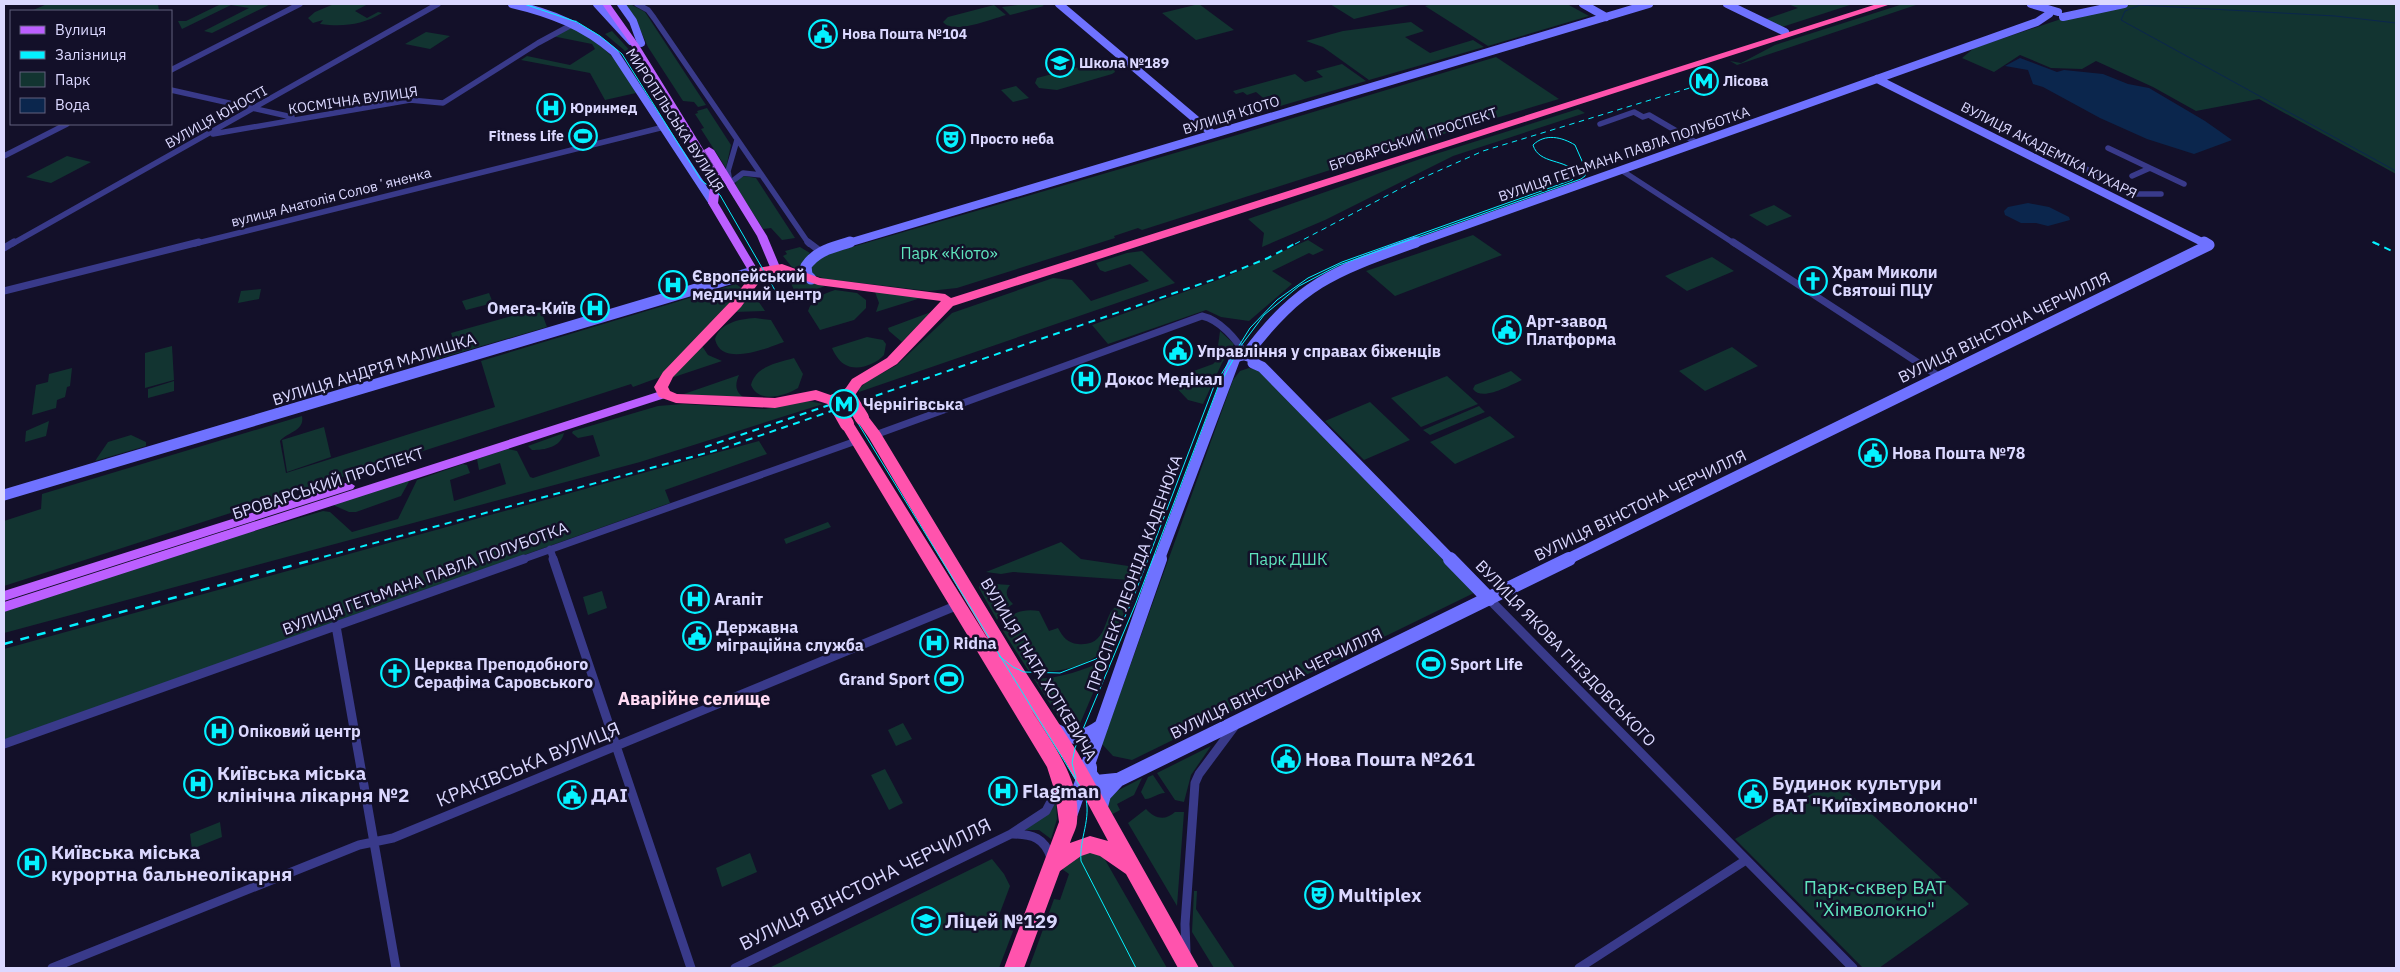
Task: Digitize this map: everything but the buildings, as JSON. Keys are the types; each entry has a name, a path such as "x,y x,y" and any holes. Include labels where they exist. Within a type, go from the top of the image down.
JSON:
{"highway":[{"name":"БРОВАРСЬКИЙ ПРОСПЕКТ","path":"947,301 1872,4"},
{"name":"БРОВАРСЬКИЙ ПРОСПЕКТ","path":"947,301 1886,4"},
{"path":"775,267 811,279 947,301 892,361 857,382 850,392 830,399 806,396 784,402 764,403 676,398 663,390 668,375 736,304 755,274 775,267"},
{"name":"ВУЛИЦЯ ГНАТА ХОТКЕВИЧА","path":"850,392 862,418 875,435 1013,667 1053,728 1189,968"},
{"path":"830,399 1055,764 1068,804 1068,822"},
{"name":"ПРОСПЕКТ ЛЕОНІДА КАДЕНЮКА","path":"1014,968 1068,822"},
{"path":"1053,865 1072,850 1084,844 1092,844 1106,847 1138,875"}],"main road":[{"path":"606,4 638,44 716,180 713,203"},
{"path":"612,4 730,180 762,236 775,267"},
{"path":"716,180 730,180"},
{"name":"МИРОПІЛЬСЬКА ВУЛИЦЯ","path":"713,203 755,274"},
{"name":"БРОВАРСЬКИЙ ПРОСПЕКТ","path":"4,596 663,390"},
{"name":"БРОВАРСЬКИЙ ПРОСПЕКТ","path":"4,606 663,390"}],"street":[{"path":"172,69 300,4"},
{"name":"ВУЛИЦЯ ЮНОСТІ","path":"4,248 438,4"},
{"name":"МИРОПІЛЬСЬКА ВУЛИЦЯ","path":"512,4 538,10 575,23 600,39 614,52 713,203"},
{"path":"597,4 638,44"},
{"path":"621,4 633,21 638,44"},
{"path":"637,4 648,10 808,244 820,251 808,261 806,266 811,279"},
{"path":"1060,4 1213,134"},
{"path":"1583,4 1606,17"},
{"name":"ВУЛИЦЯ КІОТО","path":"820,251 1649,4"},
{"path":"1727,4 1785,32"},
{"path":"2032,4 2056,14 2088,4"},
{"name":"ВУЛИЦЯ ГЕТЬМАНА ПАВЛА ПОЛУБОТКА","path":"1248,357 1256,342 1270,324 1298,294 1336,272 2056,14 2124,4"},
{"name":"КОСМІЧНА ВУЛИЦЯ","path":"204,136 296,118 410,100 443,103 575,23"},
{"name":"ВУЛИЦЯ АКАДЕМІКА КУХАРЯ","path":"1877,79 2209,245"},
{"path":"172,90 296,118"},
{"path":"1600,124 1634,112 1643,117 1649,115 1697,143"},
{"path":"4,156 64,125"},
{"name":"вулиця Анатолія Соловʼяненка","path":"4,291 664,127"},
{"path":"737,140 728,171 730,180 749,172 761,174"},
{"path":"2027,140 2139,195 2161,194"},
{"path":"2108,148 2184,184"},
{"path":"2132,176 2150,168"},
{"path":"1621,170 1940,377"},
{"name":"ВУЛИЦЯ ВІНСТОНА ЧЕРЧИЛЛЯ","path":"1100,810 1104,795 1118,780 2209,245"},
{"name":"ВУЛИЦЯ АНДРІЯ МАЛИШКА","path":"4,495 755,274"},
{"path":"875,435 1202,316 1213,319 1248,357"},
{"path":"1233,340 1256,342"},
{"name":"ПРОСПЕКТ ЛЕОНІДА КАДЕНЮКА","path":"1068,822 1192,469 1235,362 1242,366 1248,357"},
{"name":"ВУЛИЦЯ ЯКОВА ГНІЗДОВСЬКОГО","path":"1248,357 1262,367 1853,968"},
{"name":"ВУЛИЦЯ ГЕТЬМАНА ПАВЛА ПОЛУБОТКА","path":"4,744 856,441"},
{"path":"550,549 691,968"},
{"name":"КРАКІВСЬКА ВУЛИЦЯ","path":"52,968 359,845 393,838 958,605"},
{"path":"336,626 396,968"},
{"path":"1189,968 1185,924 1195,783 1199,774 1239,721"},
{"path":"1053,728 1065,738 1075,739 1092,733 1100,727"},
{"path":"1091,752 1090,774 1092,779 1101,783 1118,780"},
{"name":"ВУЛИЦЯ ВІНСТОНА ЧЕРЧИЛЛЯ","path":"735,968 1011,834 1046,811 1057,794 1060,777"},
{"name":"ВУЛИЦЯ ВІНСТОНА ЧЕРЧИЛЛЯ","path":"1011,834 1037,836 1043,841 1050,852 1053,865"},
{"path":"1579,968 1746,860"}],"green space":[{"path":"47,4 158,4 159,10 33,10"},
{"path":"221,4 271,4 212,33 204,31 249,8 231,5 182,29 178,21 186,21"},
{"path":"334,4 368,4 355,11 367,18 378,12 382,13 360,23 344,25 320,24 323,20 313,23 308,18 315,12"},
{"path":"624,4 630,4 645,12 706,105 698,107 694,102 683,101 648,47 634,16"},
{"path":"1041,4 1044,6 1010,15 1002,7"},
{"path":"1199,4 1234,30 1196,40 1162,13"},
{"path":"1330,4 1409,4 1410,5 1354,19"},
{"path":"1432,4 1567,4 1589,16 1488,46 1425,6"},
{"path":"1788,4 1853,4 1782,27 1766,19 1798,8"},
{"path":"1903,4 1919,4 1737,65 1730,61 1741,63 1775,45"},
{"path":"2134,4 2396,4 2396,174 2259,99 2196,111 2153,87 2096,61 2082,69 2051,68 2020,55 1994,72 1962,58 1974,48 2061,19"},
{"path":"994,5 1006,15 964,27 948,26 943,22 948,17"},
{"path":"1411,22 1424,31 1405,37 1430,53 1473,40 1484,47 1369,80 1323,47 1306,41 1343,31"},
{"path":"572,25 592,39 617,62 636,93 605,100 590,73 521,60 527,56 570,65 595,49 592,44 552,36"},
{"path":"612,31 634,55 648,79 645,80 624,50 605,34"},
{"path":"426,32 450,36 430,49 405,44"},
{"name":"Парк «Кіото»","path":"1496,57 1559,99 1142,230 1138,228 1114,236 1115,238 957,288 929,291 826,279 813,275 810,271 811,262 821,256 1237,135"},
{"path":"1098,62 1113,66 1115,72 1057,90 1039,88 1035,83 1037,78"},
{"path":"1342,64 1366,81 1267,110 1258,104 1267,101 1256,92 1247,95 1243,92 1236,94 1233,91 1295,74 1305,82 1323,77 1316,71"},
{"path":"1016,86 1029,98 1013,102 1001,90"},
{"path":"707,108 731,145 726,168 701,129 704,128 695,114 698,113 697,111"},
{"path":"1578,109 1585,113 1453,156 1325,220 1262,247 1264,233 1248,219 1423,158"},
{"path":"67,156 91,162 51,183 26,177"},
{"path":"744,176 756,178 795,238 782,240 771,228 763,229 735,185 738,178"},
{"path":"1774,205 1792,216 1767,226 1749,215"},
{"path":"1473,235 1502,255 1395,296 1366,271"},
{"path":"1308,240 1324,250 1313,255 1309,253 1272,271 1292,284 1249,321 1221,317 1206,310 1108,344 1092,325 1226,277"},
{"path":"800,247 810,253 802,264 801,272 791,266 783,256 787,254 785,251"},
{"path":"1142,251 1175,283 859,392 859,389 866,382 897,365 952,313 1053,278 1072,280 1091,301 1149,281 1130,264 1105,272 1100,270 1096,263 1127,253"},
{"path":"1712,257 1734,271 1687,291 1665,276"},
{"path":"786,272 802,280 825,286 812,291 799,301"},
{"path":"736,284 743,289 663,376 633,387 631,384 4,586 4,521 41,509 42,494 302,416 301,425 280,441 286,473 495,407 481,361"},
{"path":"261,289 259,299 238,303 241,291"},
{"path":"835,290 857,293 866,300 866,308 854,320 820,330 808,311 815,300"},
{"path":"752,292 765,311 733,312"},
{"path":"875,292 924,297 876,312 879,303"},
{"path":"489,293 493,303 466,310 462,301"},
{"path":"540,308 547,327 434,360 432,352 455,345 451,333"},
{"path":"931,312 902,342 889,331 888,328"},
{"path":"743,319 771,320 784,342 745,354 726,353 719,348 715,339 721,329"},
{"path":"1220,331 1234,344 1222,363 1203,404 1188,400 1169,380 1213,364 1216,361"},
{"path":"867,337 883,340 886,344 884,355 876,362 865,366 854,367 844,364 832,348"},
{"path":"172,346 174,380 145,388 145,353"},
{"path":"702,346 708,355 722,361 671,378"},
{"path":"1732,347 1758,366 1705,391 1679,371"},
{"path":"794,358 803,374 798,388 786,394 773,397 760,395 755,391 751,385 757,373 768,366"},
{"path":"72,368 70,386 67,387 65,397 57,400 56,408 32,415 36,385 48,382 49,374"},
{"name":"Парк ДШК","path":"1249,368 1259,370 1478,591 1132,760 1113,756 1102,744 1233,380 1240,371"},
{"path":"1511,371 1522,380 1489,393 1477,393 1473,389 1475,385"},
{"path":"739,375 736,387 743,397 681,395"},
{"path":"1447,376 1478,404 1421,427 1391,398"},
{"path":"174,381 174,391 148,398 148,389"},
{"path":"809,401 823,404 640,462 4,633 4,611 244,532 255,531 323,511 330,512 352,532 398,519 417,480 463,464 467,465 470,473 450,480 454,501 506,484 500,463 479,470 477,459 508,449 517,451 530,477 533,478 600,456 593,435 578,438 572,433 573,431 658,406 683,404 765,409"},
{"path":"1370,402 1410,440 1364,460 1325,421"},
{"path":"1479,406 1485,412 1430,435 1423,430"},
{"path":"1490,416 1515,437 1455,464 1430,442"},
{"path":"49,421 46,436 25,442 26,431"},
{"path":"324,427 331,457 287,472 282,440"},
{"path":"564,433 560,442 552,447 532,450 528,446"},
{"path":"131,435 146,442 146,446 95,461 108,442"},
{"path":"759,441 767,454 665,490 670,503 4,740 4,649"},
{"path":"411,478 401,496 356,512 349,512 331,504"},
{"path":"828,522 831,527 786,544 784,539"},
{"path":"1061,542 1081,559 1135,567 1130,580 986,572"},
{"path":"979,583 1010,585 1007,595 1013,604 1002,611 997,620 979,588"},
{"path":"602,591 607,608 588,615 583,597"},
{"path":"1120,605 1127,606 1108,646 1092,659 1071,668 1048,672 1028,670 1003,631 1004,625 1011,616 1021,611 1033,610 1039,611 1049,631 1058,628 1068,641 1078,644 1089,643 1096,640 1101,634 1110,613"},
{"path":"1108,658 1076,733 1061,721 1034,679 1072,673"},
{"path":"903,723 912,739 896,746 888,730"},
{"path":"1211,746 1191,775 1184,802 1175,800 1157,773"},
{"path":"885,769 903,803 889,810 871,775"},
{"path":"1153,775 1165,793 1145,799 1141,792 1148,777"},
{"path":"1142,778 1134,795 1117,804 1120,810 1109,816 1105,803 1111,794"},
{"name":"Парк-сквер ВАТ \"Хімволокно\"","path":"1835,780 1969,904 1879,968 1863,968 1735,839"},
{"path":"1056,798 1057,819 1051,839 1039,830 1021,830 1042,817"},
{"path":"1146,809 1160,818 1168,817 1175,812 1184,812 1177,906 1128,823"},
{"path":"220,822 222,837 192,849 190,834"},
{"path":"1091,850 1104,858 1167,968 1029,968 1054,899 1060,900 1069,874 1062,869 1066,862"},
{"path":"750,853 757,872 722,887 716,868"},
{"name":"Ліцей №129","path":"992,859 1004,874 1010,886 998,918 1015,926 999,968 769,968"},
{"path":"1194,891 1197,891 1196,909 1235,968 1214,968 1192,932"}],"water":[{"path":"2020,58 2057,72 2064,70 2103,74 2128,84 2149,88 2205,121 2232,140 2194,154 2147,139 2100,118 2043,87 2033,84 2028,70 2005,66"},
{"path":"2028,203 2049,207 2069,217 2070,220 2048,226 2036,223 2021,223 2005,215 2004,211 2008,207"}],"waterway":[{"path":"2396,23 2335,16 2140,5 2125,11 2121,20 2396,171"}],"tram line":[{"path":"524,4 577,22 600,36 622,54 701,180 720,195 776,292"},
{"path":"1001,658 1013,667 1024,672 1060,673 1096,659 1113,643 1132,601 1214,386 1250,328 1277,300 1308,278 1342,262 1572,180 1577,174 1572,169 1541,156 1533,145 1538,141 1548,138 1559,138 1575,145 1586,170 1585,176 1581,179 1339,265 1299,286 1264,315 1240,347 1218,387 1136,603 1075,748 1072,763 1076,778"},
{"path":"842,397 1001,658"},
{"path":"1001,658 1085,795 1087,812 1081,861 1136,968"}],"railway":[{"path":"1295,244 1411,183 1483,151 1706,83"},
{"path":"312,560 721,449 1218,278 1268,258 1298,242"},
{"path":"2372,242 2376,244"},
{"path":"2373,242 2396,253"},
{"path":"705,447 850,398"},
{"path":"4,644 316,559"}],"place":[{"name":"Нова Пошта №104","path":"823,34"},
{"name":"Школа №189","path":"1060,63"},
{"name":"Лісова","path":"1704,81"},
{"name":"Юринмед","path":"551,108"},
{"name":"Fitness Life","path":"583,136"},
{"name":"Просто неба","path":"951,139"},
{"name":"Храм Миколи Святоші ПЦУ","path":"1813,281"},
{"name":"Європейський медичний центр","path":"673,285"},
{"name":"Омега-Київ","path":"595,308"},
{"name":"Арт-завод Платформа","path":"1507,330"},
{"name":"Управління у справах біженців","path":"1178,351"},
{"name":"Докос Медікал","path":"1086,379"},
{"name":"Чернігівська","path":"844,404"},
{"name":"Нова Пошта №78","path":"1873,453"},
{"name":"Агапіт","path":"695,599"},
{"name":"Державна міграційна служба","path":"697,636"},
{"name":"Ridna","path":"934,643"},
{"name":"Sport Life","path":"1431,664"},
{"name":"Церква Преподобного Серафіма Саровського","path":"395,673"},
{"name":"Grand Sport","path":"949,679"},
{"name":"Опіковий центр","path":"219,731"},
{"name":"Нова Пошта №261","path":"1286,759"},
{"name":"Київська міська клінічна лікарня №2","path":"198,784"},
{"name":"Flagman","path":"1003,791"},
{"name":"Будинок культури ВАТ \"Київхімволокно\"","path":"1753,794"},
{"name":"ДАІ","path":"572,795"},
{"name":"Київська міська курортна бальнеолікарня","path":"32,863"},
{"name":"Multiplex","path":"1319,895"},
{"name":"Ліцей №129","path":"926,921"}],"district":[{"name":"Аварійне селище","path":"694,699"}]}
